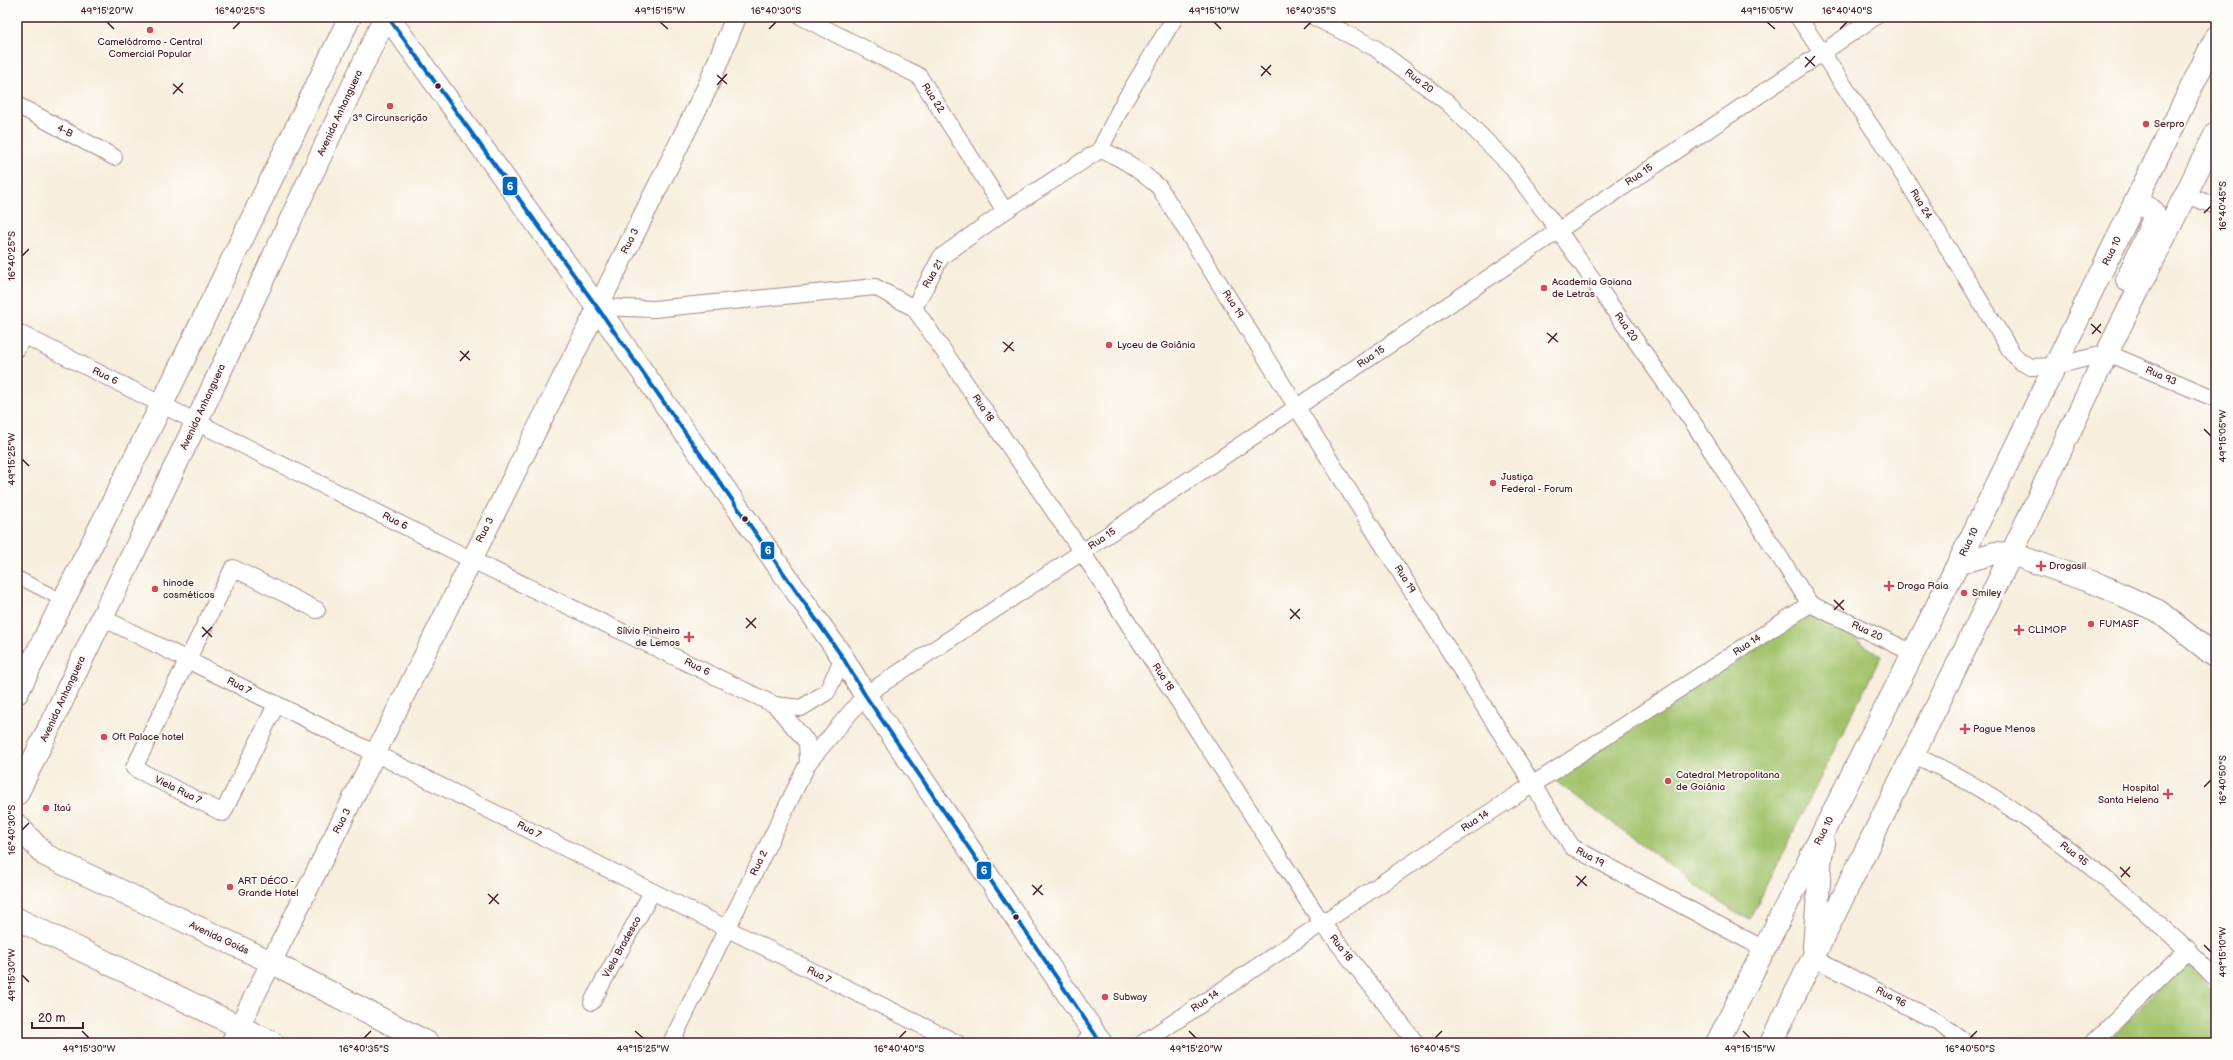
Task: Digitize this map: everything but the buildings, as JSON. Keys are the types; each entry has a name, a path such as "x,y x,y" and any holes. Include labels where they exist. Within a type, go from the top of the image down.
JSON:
{"main road":[{"path":"17,692 162,404 350,17"},
{"name":"Avenida Anhanguera","path":"17,794 101,617 197,421 385,17"},
{"path":"388,17 597,307 843,658 865,695 1093,1040"},
{"name":"Rua 10","path":"1717,1043 1959,563 2216,37"},
{"path":"1771,1043 2012,554 2106,353 2216,133"},
{"path":"2118,330 2120,296 2155,216 2153,211 2144,206 2134,206"},
{"path":"1959,563 1996,553 2012,554 2100,585 2158,611 2216,657"},
{"path":"1813,958 1821,855 1832,814"},
{"name":"Avenida Goiás","path":"17,825 45,855 271,962 428,1043"},
{"path":"17,919 235,1035 273,1043"}],"street":[{"name":"Rua 3","path":"235,1035 376,754 470,559 708,86 736,17"},
{"name":"Rua 22","path":"802,17 919,76 1005,211"},
{"path":"1100,150 1122,105 1175,17"},
{"name":"Rua 20","path":"1314,17 1375,48 1447,102 1510,165 1558,230 1694,424 1810,604 1913,653"},
{"name":"Rua 24","path":"1798,17 1899,168 2012,353 2021,362 2031,367 2056,366 2106,353"},
{"name":"Rua 15","path":"865,695 1082,552 1875,17"},
{"name":"4-B","path":"17,106 114,157"},
{"name":"Rua 21","path":"914,308 941,258 1005,211 1100,150"},
{"name":"Rua 19","path":"1100,150 1119,156 1160,187 1572,847 1764,950"},
{"path":"2185,195 2216,206"},
{"path":"597,307 654,309 875,287 914,308"},
{"name":"Rua 18","path":"914,308 1082,552 1322,923 1416,1043"},
{"name":"Rua 6","path":"19,339 162,404 470,559 775,704 801,708 827,692 843,658"},
{"name":"Rua 93","path":"2106,353 2216,399"},
{"path":"189,661 233,568 317,610"},
{"path":"17,577 64,601"},
{"name":"Rua 14","path":"1143,1043 1532,784 1810,604"},
{"name":"Rua 7","path":"101,617 956,1043"},
{"name":"Viela Rua 7","path":"189,661 134,768 223,813 276,705"},
{"name":"Rua 2","path":"671,1043 808,763 865,695"},
{"name":"Rua 6","path":"775,704 807,742 808,763"},
{"name":"Rua 95","path":"1913,755 1934,764 1972,786 2064,846 2188,949 2216,979"},
{"name":"Viela Bradesco","path":"592,1002 652,892"},
{"path":"2093,1043 2188,949"},
{"name":"Rua 96","path":"1813,958 1940,1023 1966,1043"}],"green space":[{"path":"1814,611 1881,656 1750,919 1734,912 1554,780"},
{"path":"2186,960 2216,993 2216,1043 2106,1043"}],"transit line":[{"name":"6","path":"388,17 597,307 843,658 865,695 1101,1043"}],"place":[{"name":"Camelódromo - Central Comercial Popular","path":"150,30"},
{"name":"3ª Circunscrição","path":"390,106"},
{"name":"Serpro","path":"2146,124"},
{"name":"Academia Goiana de Letras","path":"1544,288"},
{"name":"Lyceu de Goiânia","path":"1109,345"},
{"name":"Justiça Federal - Forum","path":"1493,483"},
{"name":"Drogasil","path":"2041,566"},
{"name":"Droga Raia","path":"1889,586"},
{"name":"hinode cosméticos","path":"155,589"},
{"name":"Smiley","path":"1964,593"},
{"name":"FUMASF","path":"2091,624"},
{"name":"CLIMOP","path":"2019,630"},
{"name":"Sílvio Pinheiro de Lemos","path":"689,637"},
{"name":"Pague Menos","path":"1965,729"},
{"name":"Oft Palace hotel","path":"104,737"},
{"name":"Catedral Metropolitana de Goiânia","path":"1668,781"},
{"name":"Hospital Santa Helena","path":"2168,794"},
{"name":"Itaú","path":"46,808"},
{"name":"ART DÉCO - Grande Hotel","path":"230,887"},
{"name":"Subway","path":"1105,997"}]}
